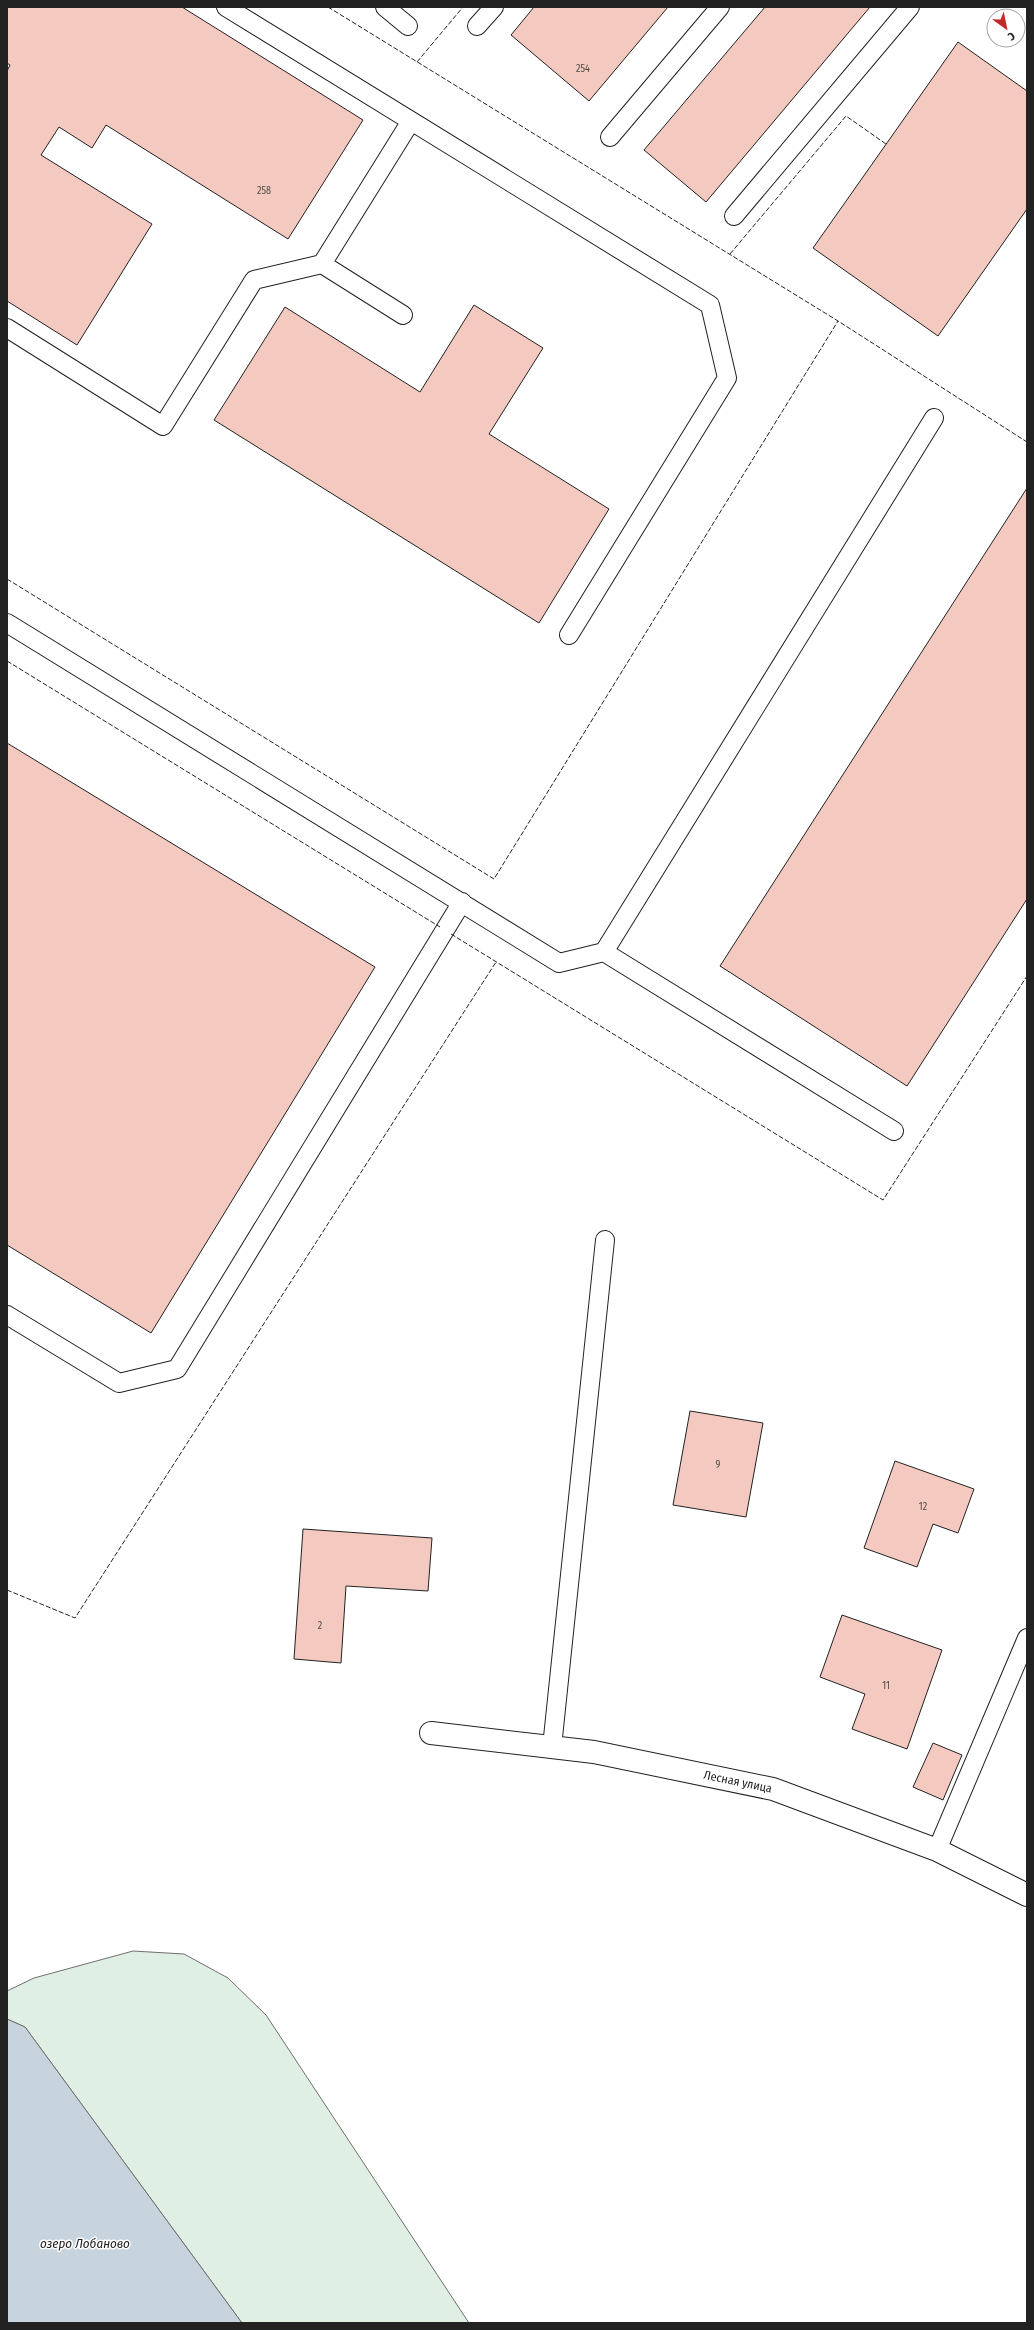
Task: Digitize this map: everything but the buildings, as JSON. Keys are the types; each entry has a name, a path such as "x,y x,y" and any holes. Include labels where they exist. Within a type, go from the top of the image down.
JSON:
{"street":[{"name":"Лесная улица","path":"431,1733 594,1752 773,1789 937,1850 1027,1896"}],"lane":[{"path":"226,7 710,305 727,378 569,635"},
{"path":"385,7 408,26"},
{"path":"477,26 494,7"},
{"path":"610,137 720,7"},
{"path":"734,216 910,7"},
{"path":"7,328 164,426 254,280 322,264 412,121"},
{"path":"322,264 403,315"},
{"path":"7,623 559,963 604,952 934,418"},
{"path":"7,1315 119,1383 177,1369 462,902"},
{"path":"604,952 894,1131"},
{"path":"552,1747 605,1240"},
{"path":"937,1850 1027,1638"}],"green space":[{"path":"133,1951 184,1954 228,1978 266,2015 469,2323 242,2323 25,2027 7,2019 7,1991 34,1978"}],"water":[{"name":"озеро Лобаново","path":"7,2019 25,2027 242,2323 7,2323"}],"fence":[{"path":"328,7 838,321 1027,442"},
{"path":"417,62 463,7"},
{"path":"730,254 846,116 886,144"},
{"path":"7,579 494,879 838,321"},
{"path":"7,661 440,927"},
{"path":"451,934 883,1200 1027,976"},
{"path":"7,1590 75,1618 496,962"}]}
